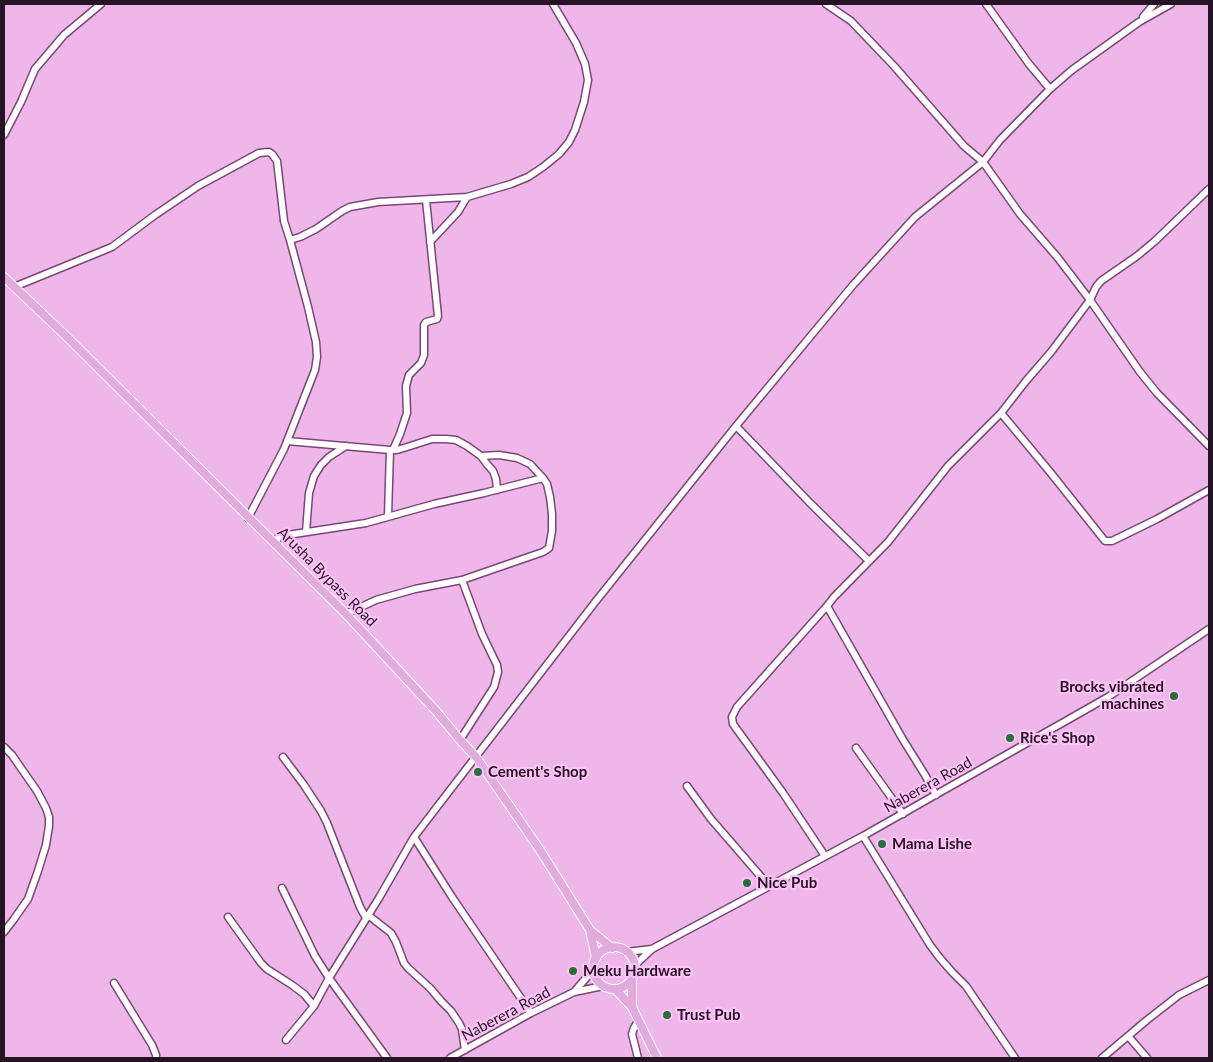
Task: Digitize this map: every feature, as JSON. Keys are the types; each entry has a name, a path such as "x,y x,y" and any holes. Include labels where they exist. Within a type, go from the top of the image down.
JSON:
{"main road":[{"name":"Arusha Bypass Road","path":"5,280 73,343 346,614 436,710 476,757 540,850 590,930 612,948 626,952"},
{"name":"Arusha Bypass Road","path":"590,930 596,958 593,970"},
{"path":"596,958 606,949 612,948"},
{"path":"593,970 594,976 603,986 615,989 628,984 634,972 634,966 633,960 626,952"},
{"path":"632,978 632,1007"},
{"path":"615,989 632,1007 657,1058"}],"street":[{"path":"4,135 18,109 35,69 64,35 101,4"},
{"path":"290,240 308,233 350,207 378,202 467,197 510,184 528,177 559,154 569,142 575,130 584,102 588,80 585,64 576,43 553,4"},
{"path":"826,4 851,22 894,66 964,146 983,162 1020,214 1058,258 1090,300 1152,388 1208,441"},
{"path":"986,4 1029,64 1050,89"},
{"path":"1139,22 1154,4"},
{"path":"286,1040 314,1006 414,837 596,601 853,284 902,230 930,204 983,162 1000,140 1050,89 1072,70 1139,22 1171,4"},
{"path":"14,287 112,247 198,186 259,153 269,152 272,154 277,160 284,221 308,308 316,342 317,358 315,370 287,441 248,518"},
{"path":"825,856 783,793 734,726 732,717 736,707 828,606 834,597 888,542 948,466 1001,413 1051,352 1090,300 1101,281 1155,241 1209,189"},
{"path":"430,242 458,212 467,197"},
{"path":"388,516 391,450 408,413 406,386 409,375 421,363 424,355 424,325 426,322 437,319 438,316 426,200"},
{"path":"1001,413 1105,541 1112,541 1157,519 1209,490"},
{"path":"736,426 869,561"},
{"path":"287,441 391,450 407,448 432,439 456,440 481,456 493,471 497,490"},
{"path":"306,532 309,494 314,476 329,457 346,446"},
{"path":"346,614 394,594 462,580 543,552 549,548 552,514 547,484 543,478 530,464 517,458 481,456"},
{"path":"273,542 281,536 366,522 543,478"},
{"path":"460,740 494,687 498,672 497,665 477,623 462,580"},
{"path":"828,606 936,795"},
{"name":"Naberera Road","path":"634,966 652,949 903,814 1108,697 1209,629"},
{"path":"4,747 12,755 36,791 50,817 46,845 28,899 4,932"},
{"path":"856,748 903,814"},
{"path":"283,758 321,811 367,917 391,933 408,968 451,1011 462,1029 465,1050"},
{"path":"687,786 711,819 769,886"},
{"path":"863,836 930,945 966,986 1015,1058"},
{"path":"414,837 531,1013"},
{"path":"282,888 329,978 386,1058"},
{"path":"228,917 260,962 267,969 304,994 314,1006"},
{"name":"Naberera Road","path":"626,952 652,949"},
{"name":"Naberera Road","path":"574,992 593,970"},
{"path":"1102,1058 1183,992 1209,980"},
{"path":"114,983 152,1046 156,1058"},
{"name":"Naberera Road","path":"450,1058 531,1013 574,992 603,986"},
{"path":"638,1021 632,1034 638,1058"},
{"path":"1128,1036 1147,1058"}],"place":[{"name":"Brocks vibrated machines","path":"1174,696"},
{"name":"Rice's Shop","path":"1010,738"},
{"name":"Cement's Shop","path":"478,772"},
{"name":"Mama Lishe","path":"882,844"},
{"name":"Nice Pub","path":"747,883"},
{"name":"Meku Hardware","path":"573,971"},
{"name":"Trust Pub","path":"667,1015"}]}
